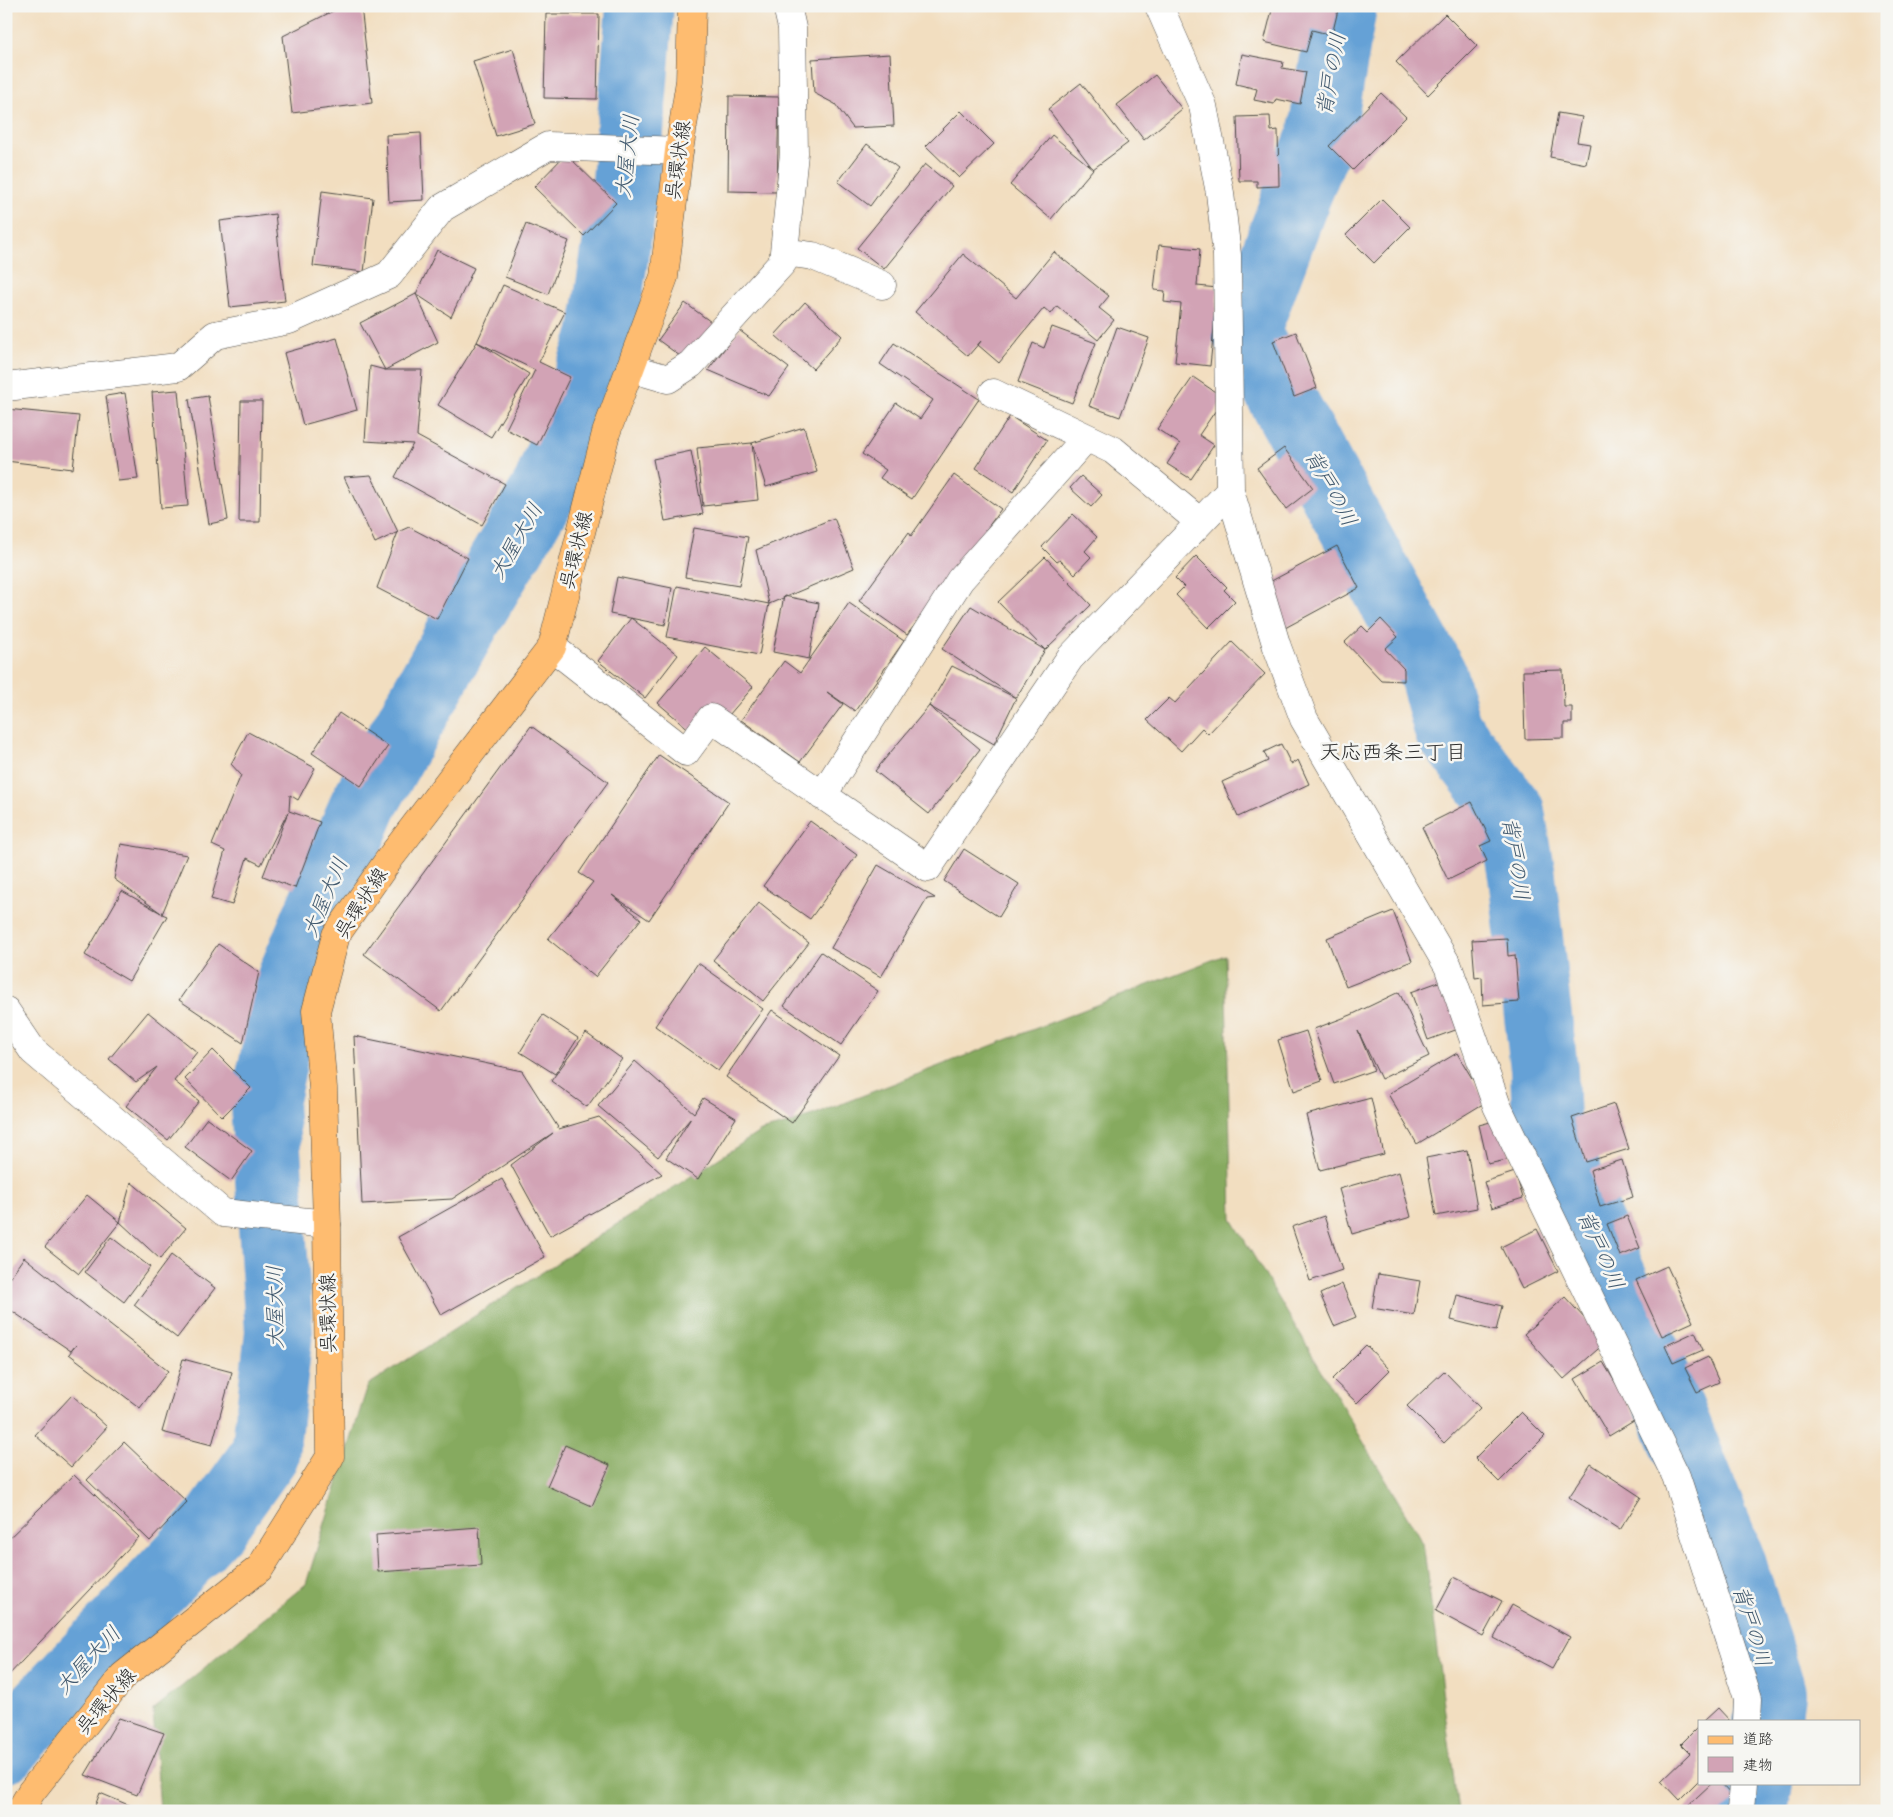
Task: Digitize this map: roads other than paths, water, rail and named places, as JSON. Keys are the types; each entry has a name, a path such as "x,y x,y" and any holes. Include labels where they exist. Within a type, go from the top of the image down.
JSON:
{"main road":[{"name":"呉環状線","path":"20,1811 31,1792 123,1676 260,1568 330,1457 323,1088 316,1012 336,935 390,858 552,648 606,433 664,277 678,151 690,80 692,6"}],"street":[{"path":"630,368 668,379 691,364 783,262 794,153 792,28 787,6"},
{"path":"1159,6 1203,106 1220,192 1227,255 1230,490 1277,647 1304,719 1448,966 1498,1106 1676,1476 1748,1698 1747,1720"},
{"path":"6,387 178,367 215,335 289,320 389,275 442,208 548,146 678,151"},
{"path":"784,252 813,256 882,285"},
{"path":"993,393 1113,450 1200,522"},
{"path":"822,796 960,580 1086,438"},
{"path":"552,648 686,752 711,718 928,868 1070,658 1230,490"},
{"path":"6,1011 33,1051 223,1213 327,1224"},
{"path":"1742,1811 1743,1784"}],"waterway":[{"name":"大屋大川","path":"6,1748 215,1524 265,1454 279,1332 264,1104 291,978 364,804 471,613 547,486 602,337 626,181 640,6"},
{"name":"背戸の川","path":"1343,6 1321,136 1246,332 1433,675 1448,730 1511,812 1522,876 1544,1069 1546,1123 1670,1408 1733,1566 1772,1693 1768,1720"},
{"name":"背戸の川","path":"1753,1811 1758,1784"}],"district":[{"name":"天応西条三丁目","path":"1393,752"}]}
